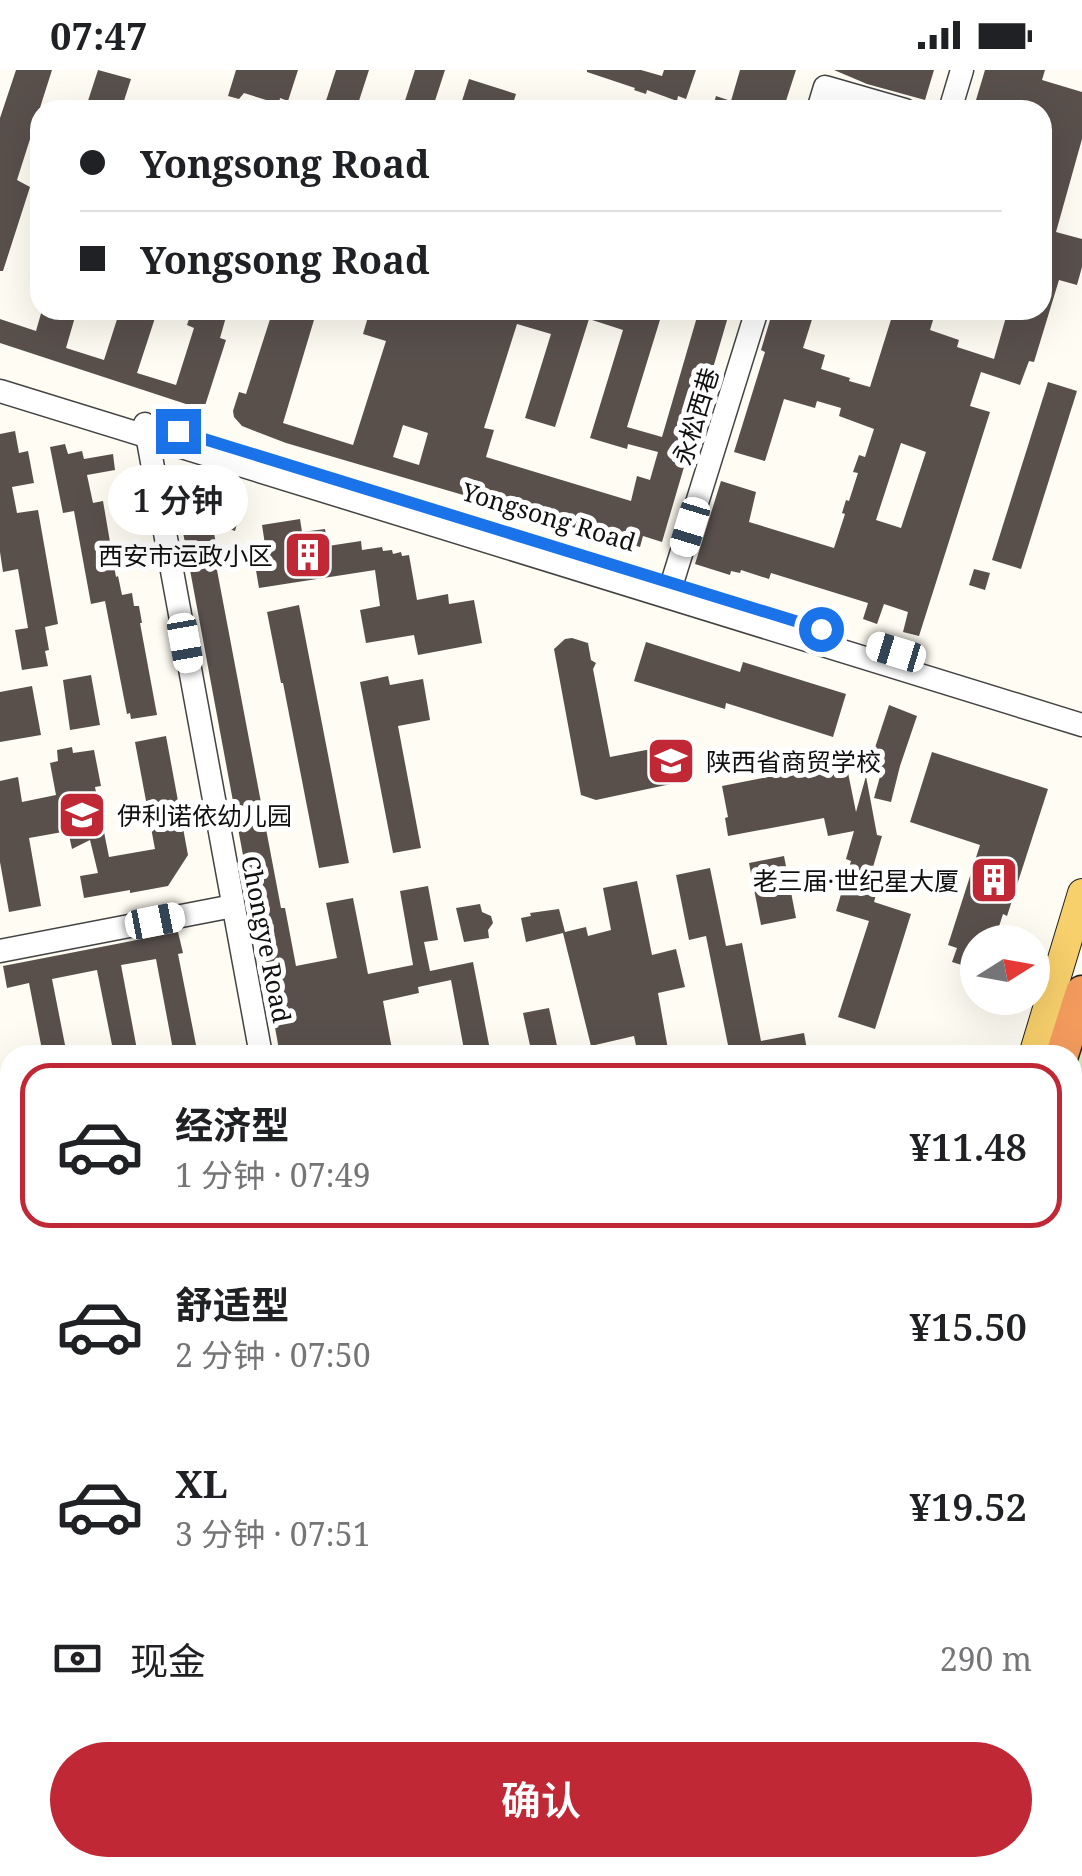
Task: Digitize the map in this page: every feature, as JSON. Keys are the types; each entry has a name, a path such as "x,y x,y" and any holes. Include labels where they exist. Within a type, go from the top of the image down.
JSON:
{"highway":[{"path":"1065,1045 1082,992"}],"main road":[{"path":"1036,1045 1082,893"}],"street":[{"path":"953,100 962,70"},
{"path":"821,100 826,87 870,100"},
{"name":"永松西巷","path":"670,589 753,320"},
{"name":"Yongsong Road","path":"0,375 146,429"},
{"name":"Yongsong Road","path":"0,391 146,429 670,589 1082,709"},
{"name":"Chongye Road","path":"146,429 260,1045"},
{"name":"Yongsong Road","path":"670,589 1082,725"},
{"path":"0,951 232,906"}],"green space":[{"path":"1082,1018 1082,1045 1075,1045"}],"building":[{"path":"16,70 52,70 42,100 30,100 30,139 17,180 30,187 3,271 0,271 0,118"},
{"path":"98,70 131,79 124,100 88,100"},
{"path":"236,70 298,70 288,100 266,100 244,93 239,99 228,96"},
{"path":"336,70 369,70 359,100 326,100"},
{"path":"415,70 445,70 435,100 405,100"},
{"path":"641,70 662,76 664,70 696,70 686,99 678,96 677,100 647,90 646,94 587,72"},
{"path":"740,70 796,70 786,100 731,100"},
{"path":"834,70 934,70 925,100"},
{"path":"985,70 1045,70 1042,80 1082,92 1082,139 1056,232 1082,239 1082,267 1077,285 1059,280 1052,303 1052,100 976,100"},
{"path":"469,79 516,94 514,100 462,100"},
{"path":"0,319 36,331 39,320 74,320 66,348 104,360 117,320 154,320 137,373 176,385 194,328 187,325 189,320 225,320 220,338 226,340 203,412 0,343"},
{"path":"270,320 314,320 283,423 353,445 386,341 363,334 367,320 589,320 555,427 525,418 551,334 517,324 484,428 494,430 486,457 631,501 637,476 650,480 658,452 628,444 627,449 590,438 623,330 592,320 660,320 627,427 662,437 696,320 727,320 662,542 643,536 640,547 286,443 242,426 233,411 239,392 246,394","holes":["403,425 428,433 419,465 393,457"]},
{"path":"770,320 812,320 803,348 825,355 821,369 870,387 891,320 933,320 930,330 959,340 957,347 994,359 1005,320 1047,320 1034,362 1029,361 1020,385 981,372 970,406 990,412 919,636 903,632 908,612 884,604 877,624 863,619 868,603 771,573 769,579 741,570 731,571 730,575 695,564 721,481 756,492 749,522 834,548 846,500 849,501 858,473 853,472 859,455 865,457 874,429 839,416 841,408 817,401 815,408 784,399 765,461 734,452 765,352 761,350","holes":["901,443 926,452 901,528 876,520"]},
{"path":"1048,382 1077,391 1021,569 992,560"},
{"path":"15,431 19,453 28,451 34,483 12,487 17,513 38,510 58,624 45,627 48,666 22,670 15,630 28,628 18,569 3,572 0,552 0,434"},
{"path":"65,444 68,454 82,451 84,459 113,454 115,470 87,475 93,503 103,501 122,595 132,593 134,606 139,606 157,715 131,719 127,714 105,601 91,604 74,511 63,513 50,447"},
{"path":"193,489 242,506 235,531 212,523 221,569 217,570 281,908 285,908 296,966 337,958 326,903 353,898 368,974 413,965 400,891 428,886 438,940 424,942 430,971 473,962 489,1045 463,1045 451,980 418,987 419,993 383,1001 391,1045 278,1045 253,881 248,882 177,500"},
{"path":"300,519 302,532 325,529 328,546 361,541 362,550 382,547 393,554 409,555 417,600 448,594 449,604 474,600 482,643 418,655 414,635 366,643 360,610 380,606 375,570 259,588 253,553 266,551 262,525"},
{"path":"974,569 990,573 985,590 969,585"},
{"path":"299,605 349,863 319,868 267,612"},
{"path":"572,638 588,643 591,660 596,663 593,669 610,757 677,744 685,781 596,800 581,795 554,649"},
{"path":"646,642 740,672 743,662 846,694 833,737 726,703 725,709 634,681"},
{"path":"91,675 100,725 70,730 63,680"},
{"path":"388,676 390,685 423,679 430,720 398,726 421,848 393,853 360,682"},
{"path":"32,686 41,735 0,742 0,692"},
{"path":"889,705 917,716 891,802 874,798 881,773 868,769"},
{"path":"166,736 188,855 168,886 84,898 80,876 98,873 90,840 72,849 68,831 29,838 41,906 9,912 0,862 0,781 18,777 22,802 56,795 50,763 58,761 57,750 94,750 101,786 95,787 109,857 155,849 135,742"},
{"name":"老三届·世纪星大厦","path":"932,752 1048,789 1007,916 1003,914 999,925 960,925 960,964 952,962 957,948 948,945 980,845 910,822"},
{"path":"844,753 856,812 866,776 877,835 882,836 867,888 877,891 874,902 911,914 875,1029 838,1017 869,921 836,911 851,861 846,859 854,831 828,836 824,818 728,836 725,818 728,817 722,786 815,768 813,759"},
{"path":"784,856 796,918 761,925 749,863"},
{"path":"710,868 726,946 742,943 761,1041 804,1033 806,1045 728,1045 706,936 689,940 676,875"},
{"path":"637,881 652,955 676,949 685,987 658,993 667,1045 636,1045 634,1036 591,1045 563,933 526,942 521,918 531,916 530,913 559,909 565,932 586,927 588,936 611,930 603,888"},
{"path":"480,904 493,923 488,930 489,938 464,942 456,908"},
{"path":"178,932 183,953 178,954 196,1045 172,1045 156,959 121,965 136,1045 112,1045 97,970 52,979 65,1045 41,1045 29,983 7,988 3,966"},
{"path":"549,1008 557,1045 530,1045 523,1013"}],"place":[{"name":"西安市运政小区","path":"308,555"},
{"name":"陕西省商贸学校","path":"671,761"},
{"name":"伊利诺依幼儿园","path":"82,815"},
{"name":"老三届·世纪星大厦","path":"994,880"}],"route":[{"path":"178,431 821,629"}]}
